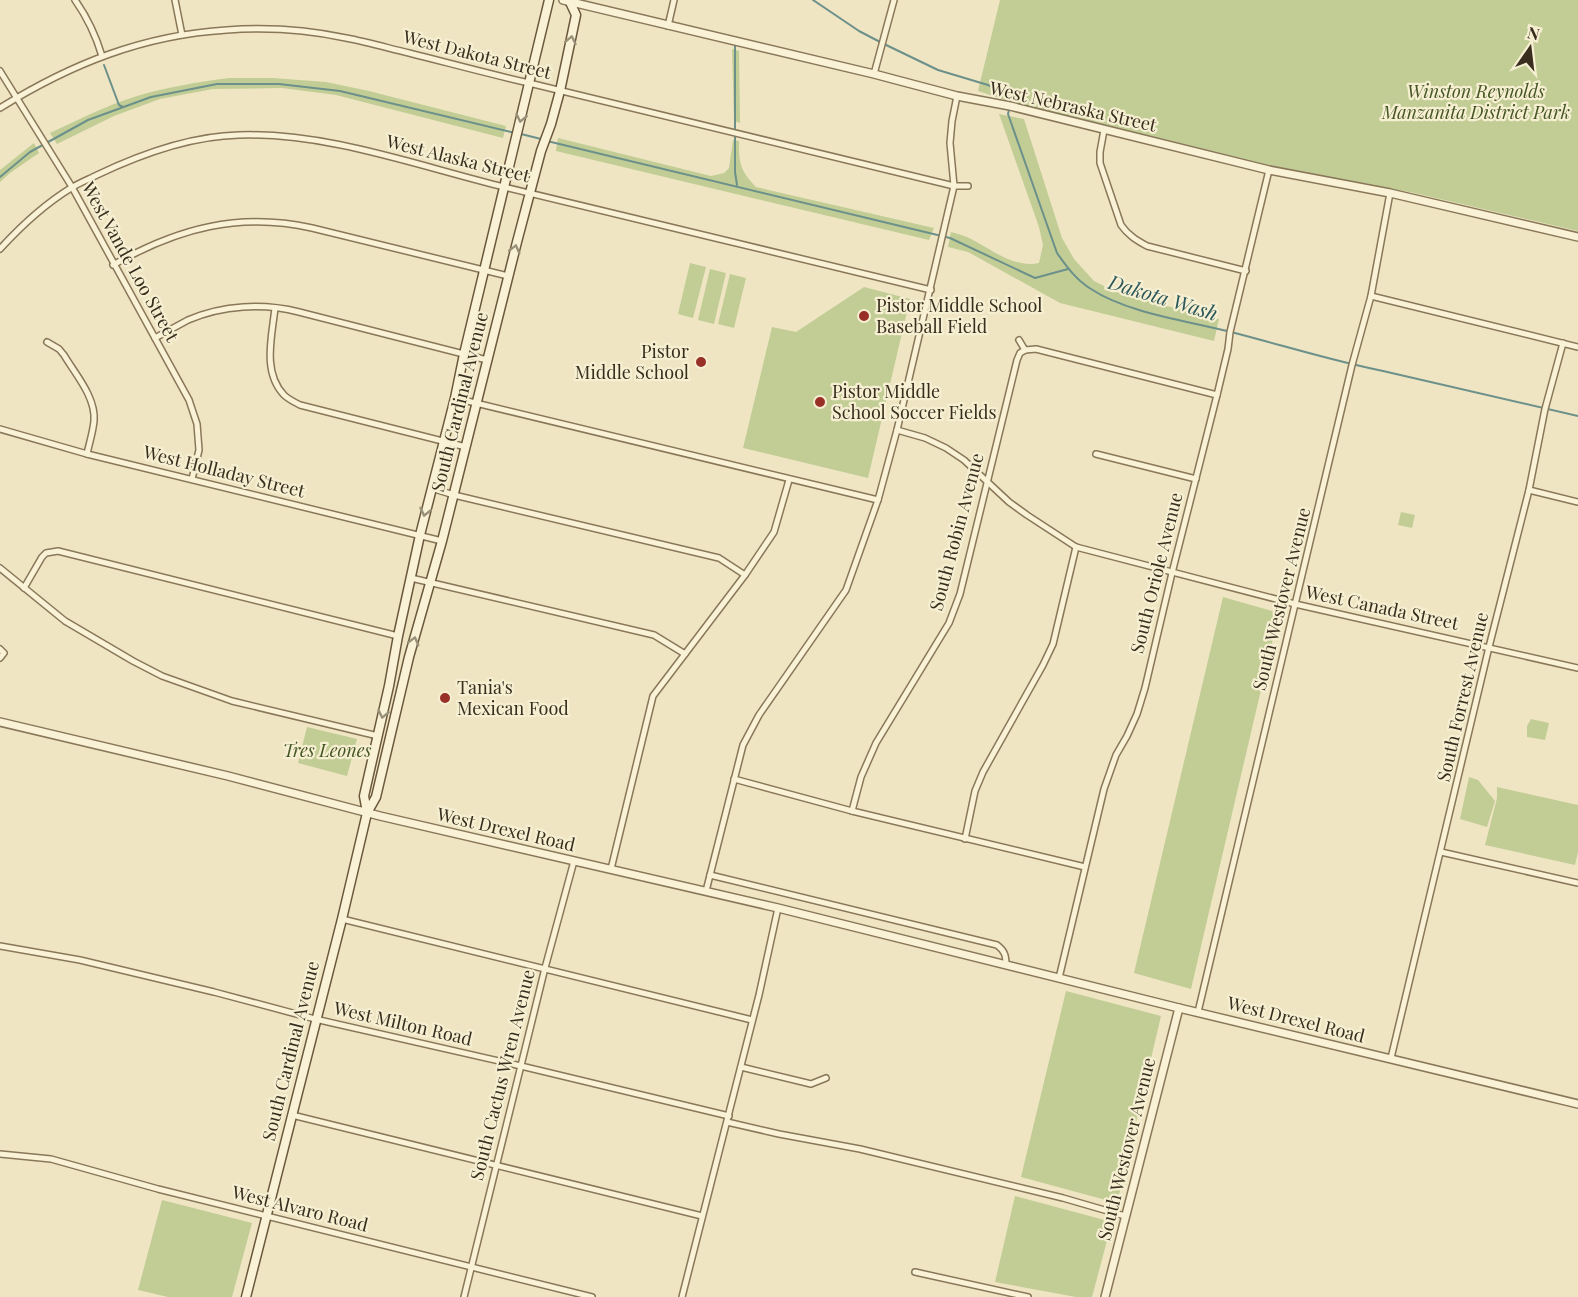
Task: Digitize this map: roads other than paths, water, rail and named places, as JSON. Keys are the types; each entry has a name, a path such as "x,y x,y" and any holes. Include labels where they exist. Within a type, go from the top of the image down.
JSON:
{"main road":[{"name":"South Cardinal Avenue","path":"367,813 364,796 420,535 455,398 549,0"},
{"name":"South Cardinal Avenue","path":"246,1297 367,813 376,797 409,657 454,495 508,276 541,151 560,91 576,15 568,1"}],"street":[{"path":"75,0 86,15 102,56"},
{"path":"175,0 182,35"},
{"path":"668,26 674,0"},
{"path":"874,74 894,0"},
{"name":"West Nebraska Street","path":"568,1 1269,170 1390,193 1578,237"},
{"name":"West Dakota Street","path":"0,108 41,83 80,64 140,44 182,35 229,29 274,29 347,38 954,186 968,186"},
{"name":"West Vande Loo Street","path":"0,71 72,187 189,400 197,424 199,450 192,479"},
{"path":"706,891 743,745 759,715 846,590 878,500 931,290 954,186 950,143 957,96"},
{"path":"1104,130 1100,164 1121,225 1127,233 1147,246 1246,271"},
{"name":"West Alaska Street","path":"0,249 25,223 72,187 127,160 194,140 237,135 291,136 342,145 504,187 931,290"},
{"name":"South Oriole Avenue","path":"1059,978 1104,789 1116,756 1137,714 1145,688 1217,395 1269,170"},
{"name":"South Westover Avenue","path":"1198,1012 1352,365 1371,296 1390,193"},
{"path":"113,265 156,242 188,231 221,224 266,222 312,228 508,276"},
{"path":"1371,296 1578,347"},
{"path":"155,338 190,320 222,310 251,306 299,312 487,360"},
{"path":"274,308 270,368 275,384 285,396 300,405 466,447"},
{"path":"1019,340 1024,350 1036,349 1217,395"},
{"path":"47,342 64,355 90,399 94,421 87,454"},
{"name":"South Forrest Avenue","path":"1391,1058 1529,490 1545,409 1563,343"},
{"name":"South Robin Avenue","path":"852,810 861,777 876,743 949,623 960,594 1017,360 1024,350"},
{"path":"455,398 878,500"},
{"name":"West Holladay Street","path":"0,429 87,454 442,541"},
{"name":"West Canada Street","path":"897,430 925,438 946,448 963,460 1009,502 1076,547 1295,604 1578,668"},
{"path":"1096,454 1196,479"},
{"path":"611,869 652,696 745,575 774,531 789,480"},
{"path":"431,488 719,558 745,575"},
{"path":"1529,490 1578,501"},
{"path":"965,839 975,791 983,772 1053,644 1076,547"},
{"path":"24,588 42,556 58,551 398,636"},
{"path":"0,568 65,621 162,676 232,700 378,736"},
{"path":"411,579 654,635 686,654"},
{"path":"0,649 4,653 0,658"},
{"name":"West Drexel Road","path":"0,722 228,776 367,813 778,908 1578,1104"},
{"path":"734,779 965,839 1085,867"},
{"path":"1441,852 1578,883"},
{"name":"South Cactus Wren Avenue","path":"464,1297 545,968 574,861"},
{"path":"710,875 997,945 1003,949 1006,965"},
{"path":"682,1297 741,1067 778,908"},
{"path":"342,919 752,1020"},
{"name":"West Milton Road","path":"0,946 80,960 214,992 315,1019 521,1066 779,1134 860,1149 1063,1198 1125,1216"},
{"name":"South Westover Avenue","path":"1105,1297 1179,1008"},
{"path":"741,1067 811,1084 826,1078"},
{"path":"292,1115 702,1216"},
{"name":"West Alvaro Road","path":"0,1154 51,1159 158,1189 592,1297"},
{"path":"915,1272 1028,1297"}],"waterway":[{"name":"Dakota Wash","path":"813,0 859,31 882,43 938,70 988,85 1005,95 1010,106 1008,114 1057,253 1081,282 1091,289 1122,304 1159,315 1345,363 1578,416"},
{"path":"735,44 735,172 737,185"},
{"path":"104,65 119,105 123,107"},
{"path":"0,177 30,152 88,120 151,97 217,84 279,84 340,91 515,133"},
{"path":"521,134 541,139"},
{"path":"547,141 950,238 1035,278 1068,269"}],"place":[{"name":"Pistor Middle School Baseball Field","path":"864,316"},
{"name":"Pistor Middle School","path":"701,362"},
{"name":"Pistor Middle School Soccer Fields","path":"820,402"},
{"name":"Tania's Mexican Food","path":"445,698"}],"park label":[{"name":"Winston Reynolds Manzanita District Park","path":"1476,102"},
{"name":"Tres Leones","path":"327,751"}]}
